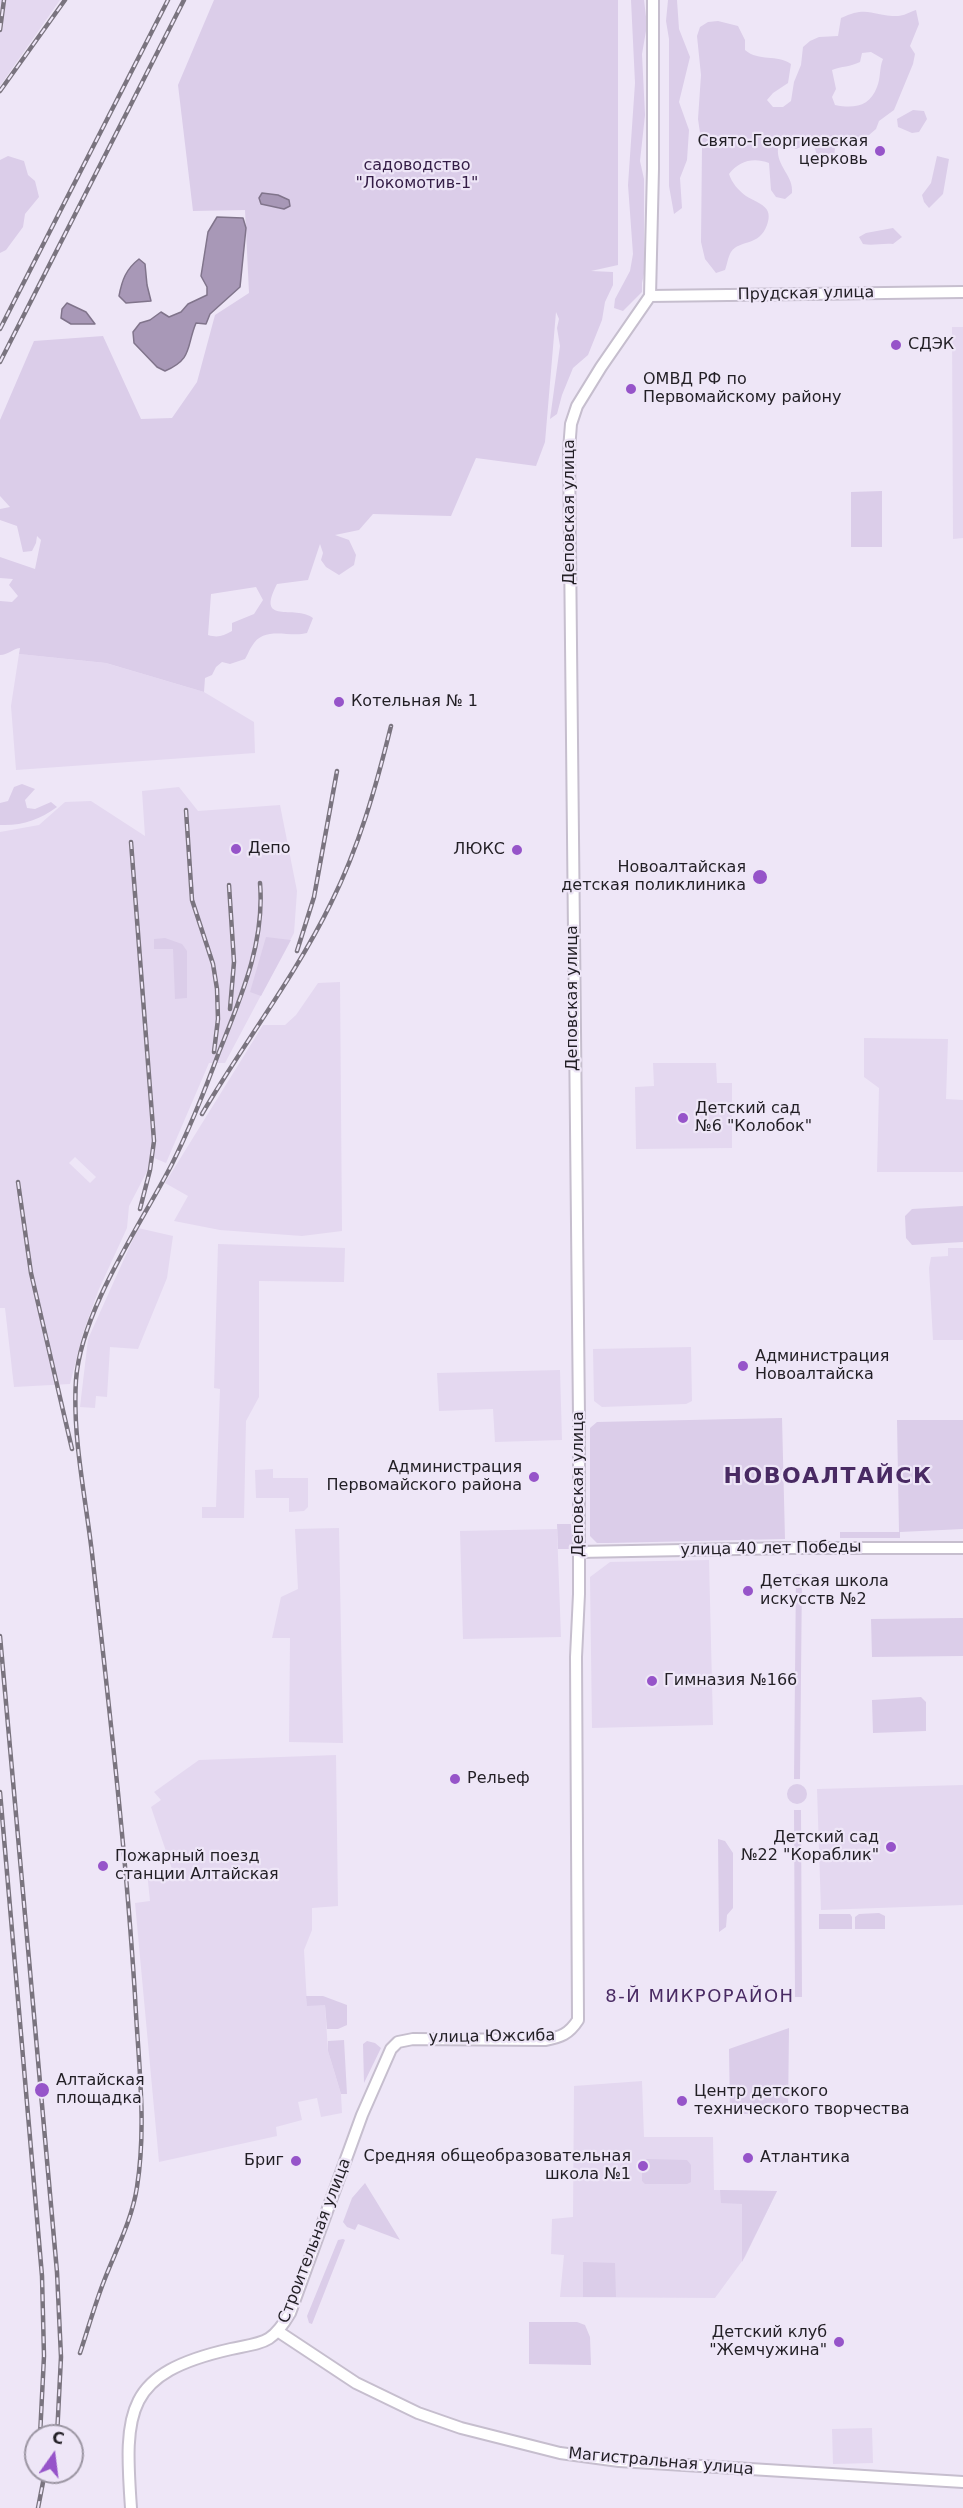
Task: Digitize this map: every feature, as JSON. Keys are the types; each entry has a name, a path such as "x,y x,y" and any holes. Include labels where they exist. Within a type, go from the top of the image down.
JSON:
{"street":[{"path":"650,296 653,0"},
{"name":"Прудская улица","path":"650,296 963,292"},
{"name":"Деповская улица","path":"578,2020 576,1657 578,1552 570,434 573,414 580,401 650,296"},
{"name":"улица 40 лет Победы","path":"578,1552 963,1548"},
{"name":"улица Южсиба","path":"398,2042 413,2038 545,2040 562,2037 572,2030 578,2020"},
{"name":"Строительная улица","path":"131,2508 129,2432 133,2414 145,2392 159,2376 184,2363 261,2342 279,2332 290,2313 384,2061 398,2042"},
{"name":"Магистральная улица","path":"279,2332 356,2383 418,2414 461,2428 561,2453 619,2461 963,2482"}],"shaded area":[{"path":"0,0 60,0 0,86"},
{"path":"262,193 278,195 289,200 290,206 284,209 261,204 259,198"},
{"path":"217,217 243,218 246,228 240,287 210,314 206,324 196,323 184,357 165,371 157,367 134,343 133,332 140,323 150,320 161,312 169,317 207,295 207,287 201,276 208,232"},
{"path":"139,259 145,264 151,301 126,303 119,296 122,285 125,275"},
{"path":"67,303 86,312 95,324 71,324 61,318 62,309"},
{"path":"952,327 963,327 963,538 953,539"},
{"path":"19,654 106,663 204,692 254,722 255,753 16,770 11,706"},
{"path":"179,787 198,811 280,805 297,891 294,933 225,1063 209,1063 166,1163 154,1158 129,1206 127,1228 99,1289 83,1333 70,1384 14,1387 5,1308 0,1308 0,832 39,825 65,802 91,801 145,836 142,791","holes":["75,1157 96,1177 90,1183 69,1163"]},
{"path":"340,982 342,1231 302,1236 220,1230 174,1221 188,1196 165,1183 263,1025 285,1025 296,1015 318,983"},
{"path":"864,1038 948,1039 946,1099 963,1100 963,1172 877,1172 879,1088 864,1077"},
{"name":"Детский сад №6 \"Колобок\"","path":"653,1063 716,1063 717,1083 732,1083 732,1148 636,1149 635,1087 654,1086"},
{"path":"138,1228 173,1236 167,1278 138,1349 110,1347 107,1397 96,1396 95,1408 80,1407 88,1339"},
{"path":"218,1244 345,1248 344,1282 259,1281 259,1397 246,1421 244,1518 202,1518 202,1507 216,1507 220,1389 214,1388"},
{"path":"948,1248 963,1248 963,1340 933,1340 929,1268 931,1257 948,1256"},
{"path":"691,1347 692,1401 686,1404 602,1407 594,1401 593,1349"},
{"path":"560,1370 562,1440 495,1442 493,1409 439,1411 437,1373"},
{"path":"273,1469 273,1478 308,1478 308,1507 304,1511 289,1512 289,1498 256,1498 255,1470"},
{"path":"339,1528 343,1743 289,1742 290,1638 272,1638 281,1597 298,1589 295,1529"},
{"path":"557,1529 561,1637 463,1639 460,1531"},
{"name":"Гимназия №166","path":"709,1560 713,1725 592,1728 590,1577 610,1562"},
{"path":"336,1755 338,1906 312,1908 312,1930 304,1950 307,2005 325,2005 328,2051 341,2094 342,2113 321,2117 317,2098 298,2102 302,2120 276,2127 277,2136 159,2162 135,1903 150,1901 147,1872 172,1869 151,1807 161,1800 154,1792 199,1760"},
{"name":"Детский сад №22 \"Кораблик\"","path":"963,1785 963,1905 821,1910 817,1789"},
{"name":"Средняя общеобразовательная школа №1","path":"642,2081 644,2137 713,2137 714,2190 777,2191 745,2257 715,2298 560,2297 564,2255 551,2254 552,2219 573,2217 574,2086"},
{"path":"872,2428 873,2463 833,2464 832,2429"}],"green space":[{"name":"садоводство \"Локомотив-1\"","path":"214,0 618,0 618,265 591,271 613,272 613,285 605,302 602,320 588,355 573,368 557,414 550,419 560,346 557,328 559,319 556,312 545,442 536,466 476,458 451,516 373,514 359,530 335,535 349,540 356,555 354,565 339,575 326,567 321,560 323,553 320,544 308,580 277,584 271,597 274,610 305,614 313,618 307,633 263,636 252,646 245,659 230,664 222,662 216,667 212,675 205,678 204,692 106,663 19,654 20,648 0,655 0,601 12,602 18,596 9,585 13,579 0,578 0,557 35,569 41,540 37,536 32,551 23,552 17,526 0,520 0,509 10,507 0,496 0,420 34,341 103,336 141,419 172,418 197,382 215,315 249,293 245,210 193,211 178,85","holes":["256,587 263,600 254,614 232,623 232,631 220,636 208,635 211,594"]},
{"path":"631,0 644,0 647,25 642,54 645,115 640,161 644,179 644,274 642,292 623,311 614,308 615,299 630,271 633,254 628,185 635,83"},
{"path":"668,0 677,0 679,29 690,57 679,102 689,130 687,160 680,178 682,208 674,214 669,186 669,39 666,21"},
{"path":"916,10 919,24 910,46 915,54 913,64 894,110 879,121 876,129 853,144 843,143 835,148 834,157 827,162 818,159 813,142 796,149 787,146 778,148 780,160 792,187 792,193 785,199 776,197 771,190 769,163 757,160 747,161 737,166 729,174 740,191 764,206 769,219 764,232 754,240 735,248 730,254 725,270 716,273 705,259 701,242 702,147 698,119 701,75 697,36 700,27 708,22 718,21 738,26 745,40 745,50 750,54 780,59 791,64 788,83 767,100 773,107 783,107 791,101 794,82 801,65 803,47 819,37 838,36 841,18 858,12 898,16","holes":["871,52 883,59 878,84 866,102 849,107 835,105 832,97 836,89 832,70 860,62 862,53"]},
{"path":"913,110 924,111 927,119 919,132 912,133 898,127 897,119"},
{"path":"8,156 24,161 28,175 35,181 39,197 25,214 23,227 6,250 0,253 0,160"},
{"path":"937,156 949,159 943,194 929,208 922,195 931,183"},
{"path":"893,228 902,237 893,244 863,244 859,237 866,233"},
{"path":"882,491 882,547 851,547 851,492"},
{"path":"22,784 35,789 25,800 27,808 35,809 51,802 57,807 30,821 0,825 0,803 8,801 14,787"},
{"path":"266,937 291,940 261,996 250,992"},
{"path":"165,938 182,944 187,951 187,998 175,999 173,949 154,949 154,939"},
{"path":"963,1206 963,1242 912,1245 906,1238 905,1216 912,1209"},
{"path":"782,1418 785,1539 597,1543 590,1536 590,1428 597,1422"},
{"path":"897,1420 963,1420 963,1529 900,1532 900,1538 840,1538 840,1532 899,1532"},
{"path":"557,1524 571,1524 573,1549 558,1549"},
{"path":"796,1574 802,1574 800,1779 794,1779"},
{"path":"963,1618 963,1656 872,1657 871,1619"},
{"path":"921,1697 926,1702 926,1731 873,1733 872,1700"},
{"path":"797,1784 804,1787 807,1794 804,1801 797,1804 790,1801 787,1794 790,1787"},
{"path":"794,1810 801,1810 802,1997 795,1997"},
{"path":"718,1839 725,1841 733,1853 733,1908 727,1915 726,1927 719,1932"},
{"path":"879,1913 885,1916 885,1929 855,1929 855,1917 859,1914"},
{"path":"819,1914 850,1914 852,1929 819,1929"},
{"path":"306,1996 323,1996 347,2005 347,2025 338,2029 327,2029 325,2005 307,2006"},
{"path":"789,2028 788,2114 730,2114 729,2049"},
{"path":"344,2040 347,2094 341,2094 328,2051 328,2041"},
{"path":"367,2041 381,2048 364,2083 363,2044"},
{"path":"647,2159 687,2160 691,2165 691,2182 687,2184 645,2184 642,2181 642,2162"},
{"path":"365,2183 400,2240 358,2224 355,2230 347,2227 343,2222 352,2198"},
{"path":"720,2190 777,2191 742,2262 742,2204 721,2203"},
{"path":"338,2240 345,2240 312,2324 309,2323 307,2316"},
{"path":"583,2262 615,2263 616,2297 583,2297"},
{"path":"529,2322 577,2322 585,2325 590,2337 591,2365 529,2364"}],"railway":[{"path":"0,30 4,0"},
{"path":"0,91 65,0"},
{"path":"0,329 168,0"},
{"path":"0,362 184,0"},
{"path":"202,1114 302,957 331,903 366,816 391,726"},
{"path":"297,951 314,897 337,771"},
{"path":"186,810 192,900 213,964 217,989 218,1019 214,1052"},
{"path":"131,842 154,1141 150,1170 140,1209"},
{"path":"80,2353 135,2199 140,2163 142,2115 127,1887 93,1562 78,1448 76,1380 80,1353 100,1297 179,1150 243,990 259,927 260,883"},
{"path":"229,885 234,962 230,1009"},
{"path":"18,1182 31,1273 72,1449"},
{"path":"0,1636 57,2272 61,2357 58,2424"},
{"path":"0,1792 42,2276 44,2356 41,2424"},
{"path":"38,2508 43,2484"}],"place":[{"name":"Свято-Георгиевская церковь","path":"880,151"},
{"name":"СДЭК","path":"896,345"},
{"name":"ОМВД РФ по Первомайскому району","path":"631,389"},
{"name":"Котельная № 1","path":"339,702"},
{"name":"Депо","path":"236,849"},
{"name":"ЛЮКС","path":"517,850"},
{"name":"Новоалтайская детская поликлиника","path":"760,877"},
{"name":"Детский сад №6 \"Колобок\"","path":"683,1118"},
{"name":"Администрация Новоалтайска","path":"743,1366"},
{"name":"Администрация Первомайского района","path":"534,1477"},
{"name":"Детская школа искусств №2","path":"748,1591"},
{"name":"Гимназия №166","path":"652,1681"},
{"name":"Рельеф","path":"455,1779"},
{"name":"Детский сад №22 \"Кораблик\"","path":"891,1847"},
{"name":"Пожарный поезд станции Алтайская","path":"103,1866"},
{"name":"Алтайская площадка","path":"42,2090"},
{"name":"Центр детского технического творчества","path":"682,2101"},
{"name":"Атлантика","path":"748,2158"},
{"name":"Бриг","path":"296,2161"},
{"name":"Средняя общеобразовательная школа №1","path":"643,2166"},
{"name":"Детский клуб \"Жемчужина\"","path":"839,2342"}],"district":[{"name":"НОВОАЛТАЙСК","path":"828,1477"},
{"name":"8-Й МИКРОРАЙОН","path":"700,1997"}]}
